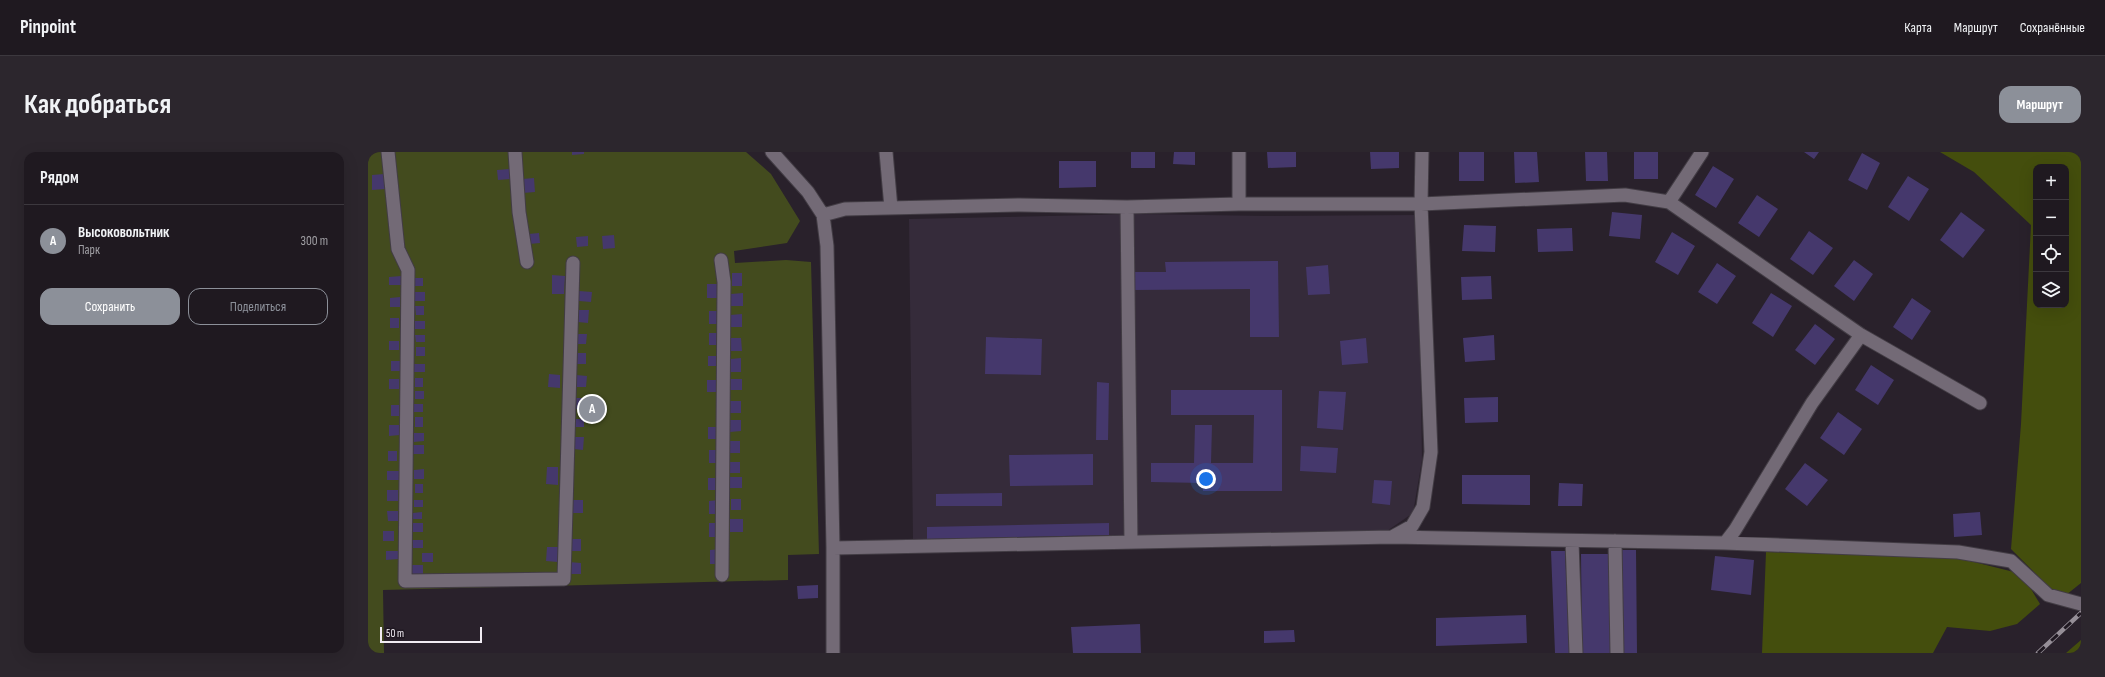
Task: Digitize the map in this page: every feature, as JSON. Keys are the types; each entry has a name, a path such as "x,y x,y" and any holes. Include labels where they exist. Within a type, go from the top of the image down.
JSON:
{"street":[{"path":"388,152 398,249 408,270 405,580 564,579 573,263"},
{"path":"515,152 519,212 527,262"},
{"path":"772,152 808,192 823,215 827,246 833,548 833,653"},
{"path":"886,152 891,208"},
{"path":"1239,152 1239,204"},
{"path":"1392,537 1412,526 1423,507 1431,452 1421,204 1422,152"},
{"path":"1669,202 1702,152"},
{"path":"823,215 844,209 1020,205 1127,207 1239,204 1421,204 1625,195 1669,202 1861,335 1980,403"},
{"path":"1127,207 1131,542"},
{"path":"721,260 724,298 722,575"},
{"path":"1724,544 1736,530 1812,403 1861,335"},
{"path":"833,548 1392,537 1615,541 1958,552 2011,562 2048,595 2081,604"},
{"path":"1572,540 1576,653"},
{"path":"1615,541 1617,653"}],"shaded area":[{"path":"1140,214 1266,216 1418,215 1422,460 1413,513 1387,531 913,539 909,219"}],"green space":[{"path":"368,152 746,152 771,174 800,221 787,243 734,251 735,263 786,260 811,262 819,554 788,555 788,580 383,590 384,653 368,653"},
{"path":"1940,152 2081,152 2081,583 2061,599 2011,549 2021,424 2031,225 1974,172"},
{"path":"1766,552 1954,557 2022,574 2040,604 2017,624 1990,631 1947,627 1933,653 1762,653"},
{"path":"2081,640 2081,653 2066,653"}],"building":[{"path":"572,152 584,152 584,154 572,155"},
{"path":"1131,152 1155,152 1155,168 1131,168"},
{"path":"1174,152 1195,152 1195,165 1173,164"},
{"path":"1267,152 1296,152 1296,167 1268,168"},
{"path":"1370,152 1399,152 1399,168 1371,169"},
{"path":"1459,152 1484,152 1484,181 1459,181"},
{"path":"1514,152 1537,152 1539,182 1515,183"},
{"path":"1585,152 1607,152 1608,181 1586,181"},
{"path":"1634,152 1658,152 1658,179 1634,179"},
{"path":"1804,152 1819,152 1814,159"},
{"path":"1862,153 1880,163 1867,190 1848,180"},
{"path":"1059,161 1096,161 1096,187 1059,188"},
{"path":"1713,166 1734,179 1716,208 1695,195"},
{"path":"509,169 510,179 498,180 497,170"},
{"path":"384,174 385,189 372,190 372,175"},
{"path":"1908,176 1929,189 1909,221 1888,207"},
{"path":"534,178 535,192 523,193 522,179"},
{"path":"1757,195 1778,209 1759,237 1738,223"},
{"path":"1612,212 1642,215 1640,239 1609,236"},
{"path":"1961,212 1985,230 1963,258 1940,240"},
{"path":"1464,225 1496,226 1495,252 1462,251"},
{"path":"1572,228 1573,251 1538,252 1537,229"},
{"path":"1809,231 1833,248 1813,275 1790,259"},
{"path":"1672,232 1695,246 1678,275 1655,262"},
{"path":"539,233 540,243 529,244 528,234"},
{"path":"614,235 615,248 603,249 602,236"},
{"path":"588,236 588,246 577,247 576,237"},
{"path":"1854,260 1873,274 1854,301 1834,286"},
{"path":"1278,261 1279,337 1250,337 1250,289 1134,290 1134,272 1166,272 1165,262"},
{"path":"1717,263 1736,276 1717,304 1698,292"},
{"path":"1328,265 1330,294 1308,295 1306,267"},
{"path":"732,273 742,273 742,286 732,286"},
{"path":"552,275 565,276 564,294 552,294"},
{"path":"401,276 401,285 389,285 389,277"},
{"path":"1491,276 1492,299 1462,300 1461,277"},
{"path":"414,278 423,278 423,286 414,286"},
{"path":"707,284 719,284 719,298 707,298"},
{"path":"579,291 592,292 591,302 579,301"},
{"path":"415,292 425,292 425,301 415,301"},
{"path":"743,293 743,306 731,306 731,294"},
{"path":"1771,293 1792,306 1773,337 1752,323"},
{"path":"400,297 400,307 390,307 390,298"},
{"path":"1912,298 1931,311 1912,340 1893,327"},
{"path":"415,306 424,306 424,315 416,315"},
{"path":"579,310 589,310 588,323 578,322"},
{"path":"709,311 720,311 721,324 709,324"},
{"path":"742,314 742,327 730,327 730,315"},
{"path":"390,318 399,318 399,328 390,328"},
{"path":"415,321 425,321 425,329 415,329"},
{"path":"1815,324 1835,339 1815,365 1795,350"},
{"path":"709,333 721,333 721,345 709,345"},
{"path":"577,334 587,334 586,344 577,344"},
{"path":"415,335 425,335 425,342 416,342"},
{"path":"1494,335 1495,360 1465,362 1463,338"},
{"path":"986,337 1042,339 1041,375 985,374"},
{"path":"730,338 741,338 742,351 730,351"},
{"path":"1366,338 1368,363 1342,365 1340,341"},
{"path":"389,341 399,341 399,350 389,350"},
{"path":"416,347 425,347 425,356 416,356"},
{"path":"576,353 586,353 586,364 576,364"},
{"path":"708,356 720,356 720,366 708,366"},
{"path":"741,358 741,372 730,372 730,359"},
{"path":"391,361 400,361 400,371 391,371"},
{"path":"414,364 425,364 425,372 414,372"},
{"path":"1871,365 1894,380 1878,405 1855,390"},
{"path":"549,374 560,375 560,388 548,387"},
{"path":"576,375 587,376 586,387 576,387"},
{"path":"415,378 423,378 423,387 415,387"},
{"path":"389,379 399,379 399,389 389,389"},
{"path":"730,379 742,379 742,390 730,390"},
{"path":"707,380 720,380 720,392 707,392"},
{"path":"1097,382 1109,383 1108,440 1096,440"},
{"path":"1171,390 1282,390 1282,491 1203,491 1203,483 1151,482 1151,463 1194,463 1195,425 1212,425 1211,463 1253,463 1254,415 1171,415"},
{"path":"415,391 424,391 424,399 415,399"},
{"path":"1319,391 1346,392 1343,430 1317,428"},
{"path":"1498,397 1498,422 1465,423 1464,398"},
{"path":"574,398 584,398 584,409 574,409"},
{"path":"730,401 741,401 741,413 730,413"},
{"path":"414,404 423,404 423,412 414,412"},
{"path":"391,405 399,405 399,416 391,416"},
{"path":"1838,412 1862,429 1844,455 1820,438"},
{"path":"415,417 423,417 423,427 415,427"},
{"path":"574,419 584,419 584,427 573,427"},
{"path":"730,420 741,420 741,431 730,432"},
{"path":"389,425 399,425 400,435 389,436"},
{"path":"708,427 718,427 718,439 708,439"},
{"path":"414,433 424,433 424,441 414,442"},
{"path":"574,437 584,437 583,450 574,449"},
{"path":"729,441 740,441 740,453 729,453"},
{"path":"413,445 424,445 424,454 413,454"},
{"path":"1301,446 1338,448 1336,473 1300,471"},
{"path":"709,450 718,450 718,463 709,463"},
{"path":"388,451 397,451 397,461 388,461"},
{"path":"1093,454 1093,485 1010,486 1009,455"},
{"path":"729,462 740,462 740,473 729,473"},
{"path":"1805,463 1828,480 1807,506 1785,489"},
{"path":"547,467 558,467 558,485 546,484"},
{"path":"424,469 424,479 414,479 414,470"},
{"path":"387,471 399,471 399,480 387,480"},
{"path":"1462,475 1530,475 1530,505 1462,504"},
{"path":"729,477 742,477 742,488 730,488"},
{"path":"708,478 719,478 719,490 708,490"},
{"path":"1374,480 1392,481 1390,505 1372,503"},
{"path":"1559,483 1583,484 1582,506 1558,506"},
{"path":"415,484 423,484 423,493 415,493"},
{"path":"387,490 398,490 398,501 387,501"},
{"path":"1002,493 1002,506 936,506 936,494"},
{"path":"731,499 741,499 741,510 731,510"},
{"path":"414,500 423,500 423,507 414,507"},
{"path":"572,500 583,500 583,513 572,513"},
{"path":"719,500 719,514 709,514 709,501"},
{"path":"387,511 398,511 398,521 388,521"},
{"path":"422,512 422,519 413,519 413,513"},
{"path":"1980,512 1982,535 1954,537 1953,514"},
{"path":"730,519 743,519 743,532 730,532"},
{"path":"413,523 423,523 423,532 413,532"},
{"path":"709,523 718,523 719,537 709,537"},
{"path":"1109,523 1109,535 927,539 927,527"},
{"path":"383,531 394,531 394,541 383,541"},
{"path":"571,539 581,539 581,551 570,551"},
{"path":"412,540 423,540 423,548 413,548"},
{"path":"547,547 559,547 558,562 546,561"},
{"path":"720,549 720,564 710,564 710,550"},
{"path":"1620,550 1636,550 1637,653 1621,653"},
{"path":"386,551 398,551 398,559 386,560"},
{"path":"1551,551 1565,551 1570,653 1555,653"},
{"path":"422,553 433,553 433,562 422,562"},
{"path":"1581,554 1610,554 1612,653 1582,653"},
{"path":"1715,556 1754,560 1751,595 1711,590"},
{"path":"569,562 581,563 581,574 569,574"},
{"path":"412,565 423,565 423,576 412,576"},
{"path":"818,585 818,598 798,599 797,586"},
{"path":"1526,615 1527,643 1436,646 1436,618"},
{"path":"1140,624 1141,653 1073,653 1071,627"},
{"path":"1294,630 1295,642 1264,643 1264,631"}],"railway":[{"path":"2038,653 2081,613"}],"place":[{"name":"Высоковольтник","path":"592,409"}]}
